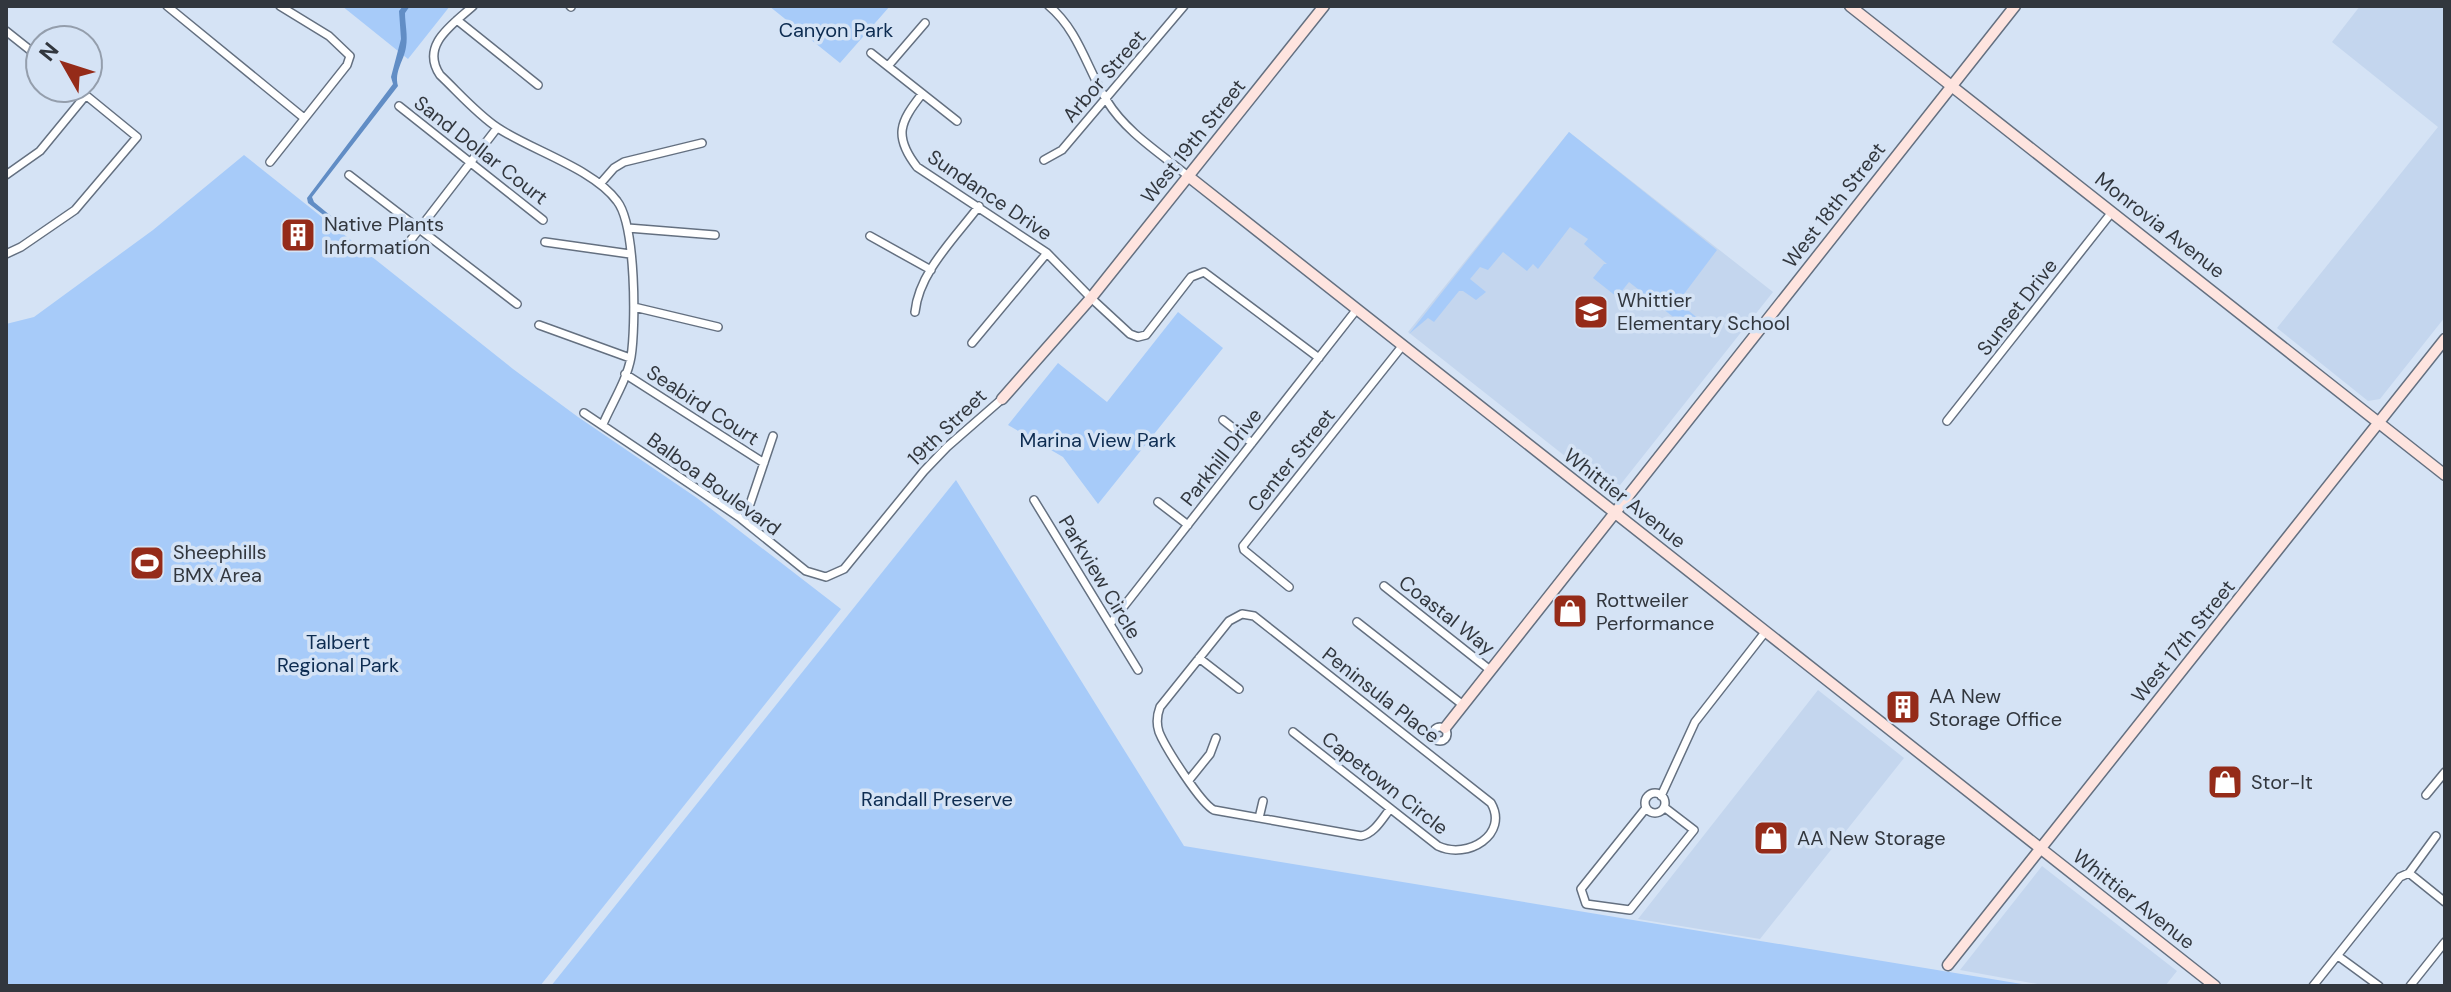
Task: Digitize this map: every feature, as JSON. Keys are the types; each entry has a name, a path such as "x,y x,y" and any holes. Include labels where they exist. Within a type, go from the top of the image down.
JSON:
{"street":[{"path":"167,6 304,118"},
{"path":"270,162 347,65 350,56 329,36 280,6"},
{"path":"473,6 435,45 432,56 440,75 497,128 600,184 618,201 628,228 634,307 630,358 603,424"},
{"name":"Whittier Avenue","path":"1049,6 1075,38 1105,98 1129,128 2215,986"},
{"name":"Arbor Street","path":"1044,160 1062,150 1184,6"},
{"name":"West 19th Street","path":"1091,298 1324,6"},
{"name":"Monrovia Avenue","path":"1850,6 2445,475"},
{"name":"West 18th Street","path":"1432,756 1447,735 1445,728 1490,670 2015,6"},
{"path":"457,20 538,85"},
{"path":"888,66 925,23"},
{"path":"6,31 24,45"},
{"path":"871,53 957,121"},
{"name":"Sundance Drive","path":"922,94 904,118 901,131 906,153 917,167 1047,253 1130,334 1138,337 1146,335 1191,277 1204,272 1319,358"},
{"path":"6,175 40,151 79,104"},
{"path":"6,254 75,210 137,137 97,104"},
{"name":"Sand Dollar Court","path":"399,106 543,220"},
{"path":"410,241 497,128"},
{"path":"600,184 624,162 702,143"},
{"path":"349,175 517,304"},
{"path":"915,312 917,294 931,270 979,206"},
{"name":"Sunset Drive","path":"1947,421 2112,212"},
{"path":"628,228 715,235"},
{"path":"870,236 931,270"},
{"path":"545,242 630,254"},
{"path":"972,343 1047,253"},
{"name":"19th Street","path":"826,577 844,569 924,471 1002,399 1091,298"},
{"path":"634,307 718,327"},
{"name":"Parkhill Drive","path":"1110,624 1357,309"},
{"path":"539,325 630,358"},
{"name":"West 17th Street","path":"1948,965 2445,339"},
{"name":"Center Street","path":"1289,587 1243,546 1403,345"},
{"name":"Seabird Court","path":"625,374 764,463"},
{"name":"Balboa Boulevard","path":"584,413 739,517 797,565 814,575 826,577"},
{"path":"1223,420 1252,443"},
{"name":"Seabird Court","path":"749,507 773,436"},
{"name":"Parkview Circle","path":"1034,500 1138,670"},
{"path":"1158,502 1188,525"},
{"name":"Coastal Way","path":"1384,586 1490,670"},
{"name":"Peninsula Place","path":"1199,658 1229,621 1242,614 1254,616 1491,803 1495,810 1494,825 1478,845 1461,852"},
{"path":"1357,622 1463,705"},
{"path":"1661,796 1652,794 1647,797 1646,808 1581,889 1586,904 1630,910 1694,830 1664,807 1661,796 1695,722 1766,631"},
{"path":"1239,689 1199,658 1160,707 1157,718 1158,731 1207,807 1361,836 1368,835 1390,809"},
{"path":"1419,746 1436,728 1445,728"},
{"name":"Capetown Circle","path":"1293,732 1438,846 1461,852"},
{"path":"1433,732 1434,738 1441,741"},
{"path":"1189,780 1210,754 1216,738"},
{"path":"2426,795 2445,772"},
{"path":"1259,818 1263,801"},
{"path":"1646,808 1657,813 1664,807"},
{"path":"2313,986 2400,877 2409,873 2436,836"},
{"path":"2409,873 2445,902"},
{"path":"2410,986 2445,942"},
{"path":"2338,956 2379,986"}],"shaded area":[{"path":"403,6 410,6 405,13 407,43 397,76 398,86 312,197 337,221 335,224 308,203 307,198 393,84 391,77 401,39 399,11"},
{"path":"2360,6 2445,6 2445,317 2380,399 2368,401 2277,328 2438,127 2332,42"},
{"name":"Whittier Elementary School","path":"1569,132 1773,292 1613,494 1408,332"},
{"name":"AA New Storage","path":"1818,690 1904,758 1760,939 1638,919"},
{"path":"2042,866 2177,971 2165,986 2048,986 1960,970"}],"green space":[{"path":"342,6 450,6 408,59"},
{"name":"Canyon Park","path":"769,6 890,6 840,63"},
{"path":"1569,132 1717,250 1678,302 1700,320 1691,331 1629,282 1617,297 1593,278 1607,264 1584,244 1588,239 1570,227 1538,269 1533,264 1527,271 1503,252 1488,270 1480,267 1470,279 1486,292 1476,300 1459,291 1434,322 1428,318 1409,334"},
{"name":"Talbert Regional Park","path":"244,155 513,369 697,498 841,609 540,986 6,986 6,324 34,317 153,230"},
{"name":"Marina View Park","path":"1178,312 1223,348 1098,504 1063,457 1008,425 1058,363 1107,402"},
{"name":"Randall Preserve","path":"956,480 1184,846 2034,986 551,986"}],"place":[{"name":"Native Plants Information","path":"298,235"},
{"name":"Whittier Elementary School","path":"1591,312"},
{"name":"Sheephills BMX Area","path":"147,563"},
{"name":"Rottweiler Performance","path":"1570,611"},
{"name":"AA New Storage Office","path":"1903,707"},
{"name":"Stor-It","path":"2225,782"},
{"name":"AA New Storage","path":"1771,838"}]}
